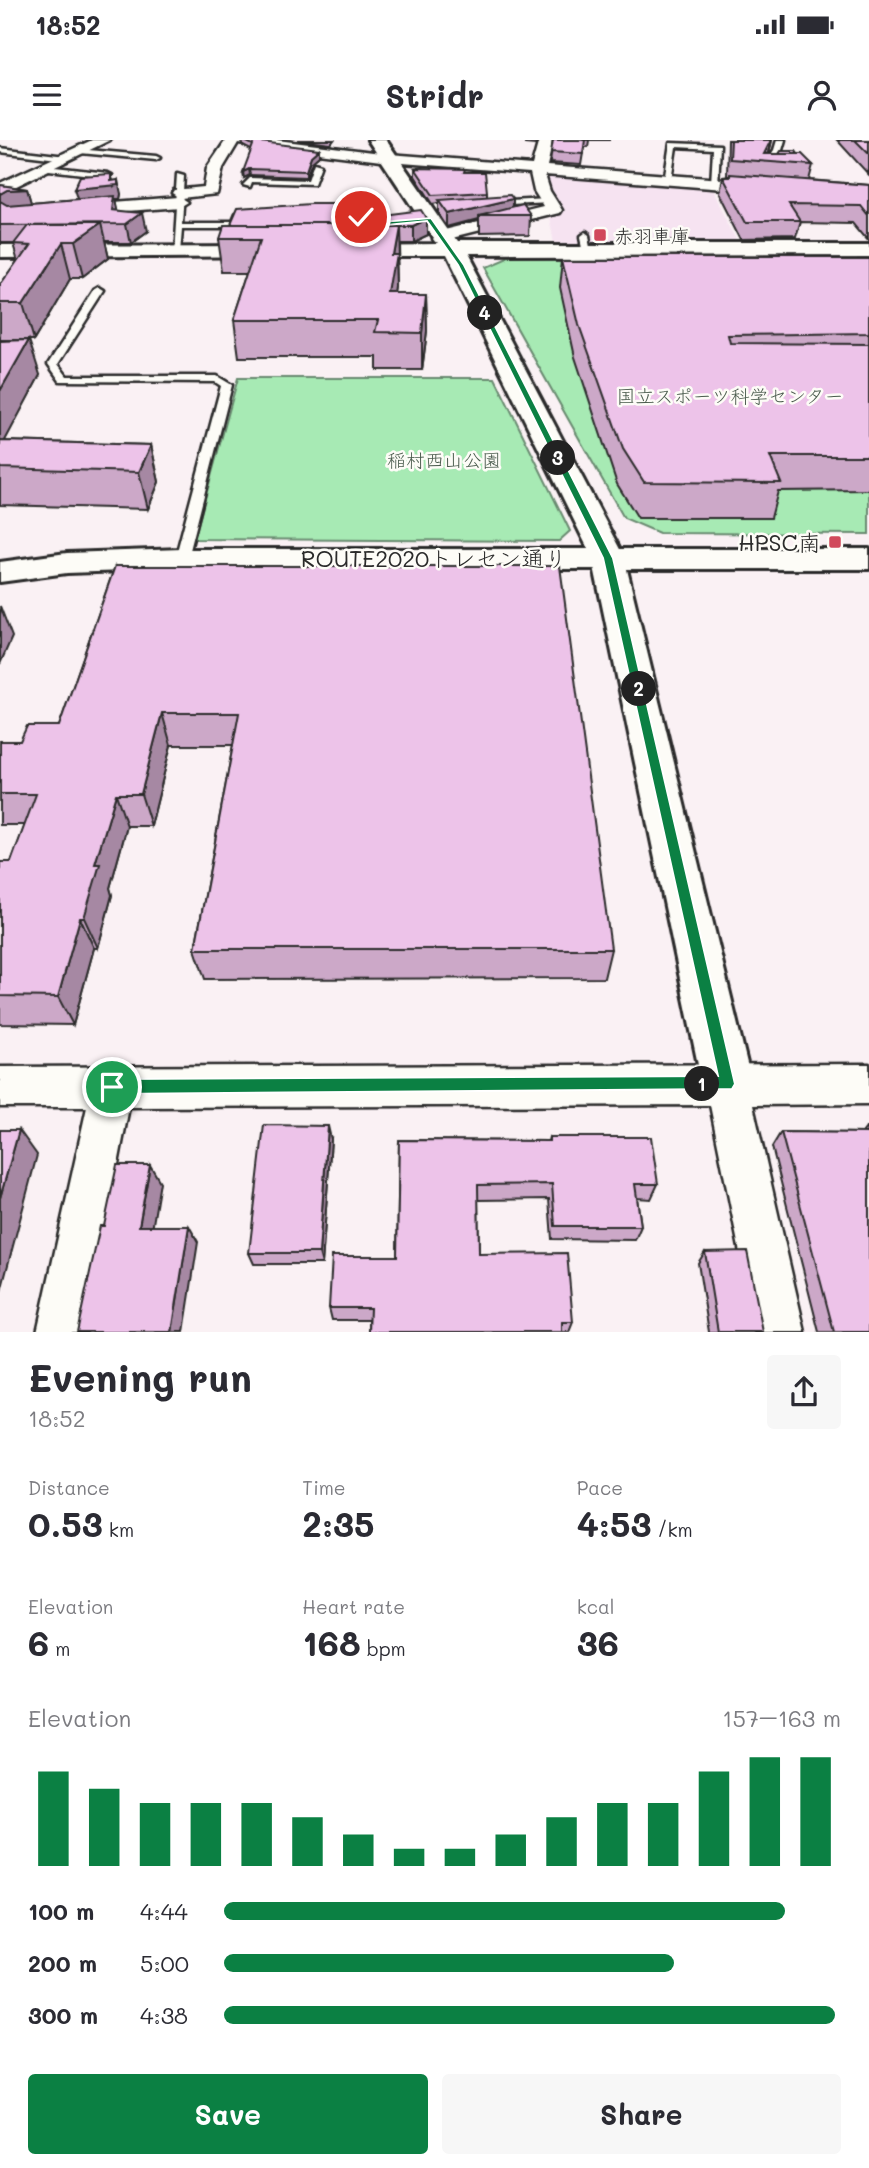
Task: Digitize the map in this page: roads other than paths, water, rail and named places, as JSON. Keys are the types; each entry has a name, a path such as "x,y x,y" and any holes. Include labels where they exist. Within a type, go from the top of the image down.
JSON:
{"street":[{"path":"0,189 103,140"},
{"path":"54,211 211,191 215,168 233,140"},
{"path":"242,140 389,158 774,188"},
{"path":"377,140 461,265 608,558 781,1332"},
{"path":"445,244 554,210 537,174 546,140"},
{"path":"405,222 427,212"},
{"path":"322,250 364,242 586,242 869,249"},
{"path":"0,251 24,259 175,250 295,250"},
{"name":"ROUTE2020トレセン通り","path":"0,572 67,563 182,559 869,559"},
{"path":"0,1087 869,1084"},
{"path":"61,1332 112,1087"}],"lane":[{"path":"777,166 765,166 778,150 781,140"},
{"path":"667,180 673,145 717,148 715,184"},
{"path":"4,151 19,146"},
{"path":"4,151 156,158"},
{"path":"247,185 250,180 311,182 317,164"},
{"path":"49,168 108,174"},
{"path":"175,250 180,176"},
{"path":"484,205 548,201"},
{"path":"178,224 236,225 238,218 252,217"},
{"path":"53,365 100,290"},
{"path":"40,365 53,365"},
{"path":"53,365 64,379 217,379 227,386 182,559"}],"place":[{"name":"赤羽車庫","path":"600,235"},
{"name":"HPSC南","path":"835,542"}],"park label":[{"name":"国立スポーツ科学センター","path":"730,395"},
{"name":"稲村西山公園","path":"444,459"}]}
